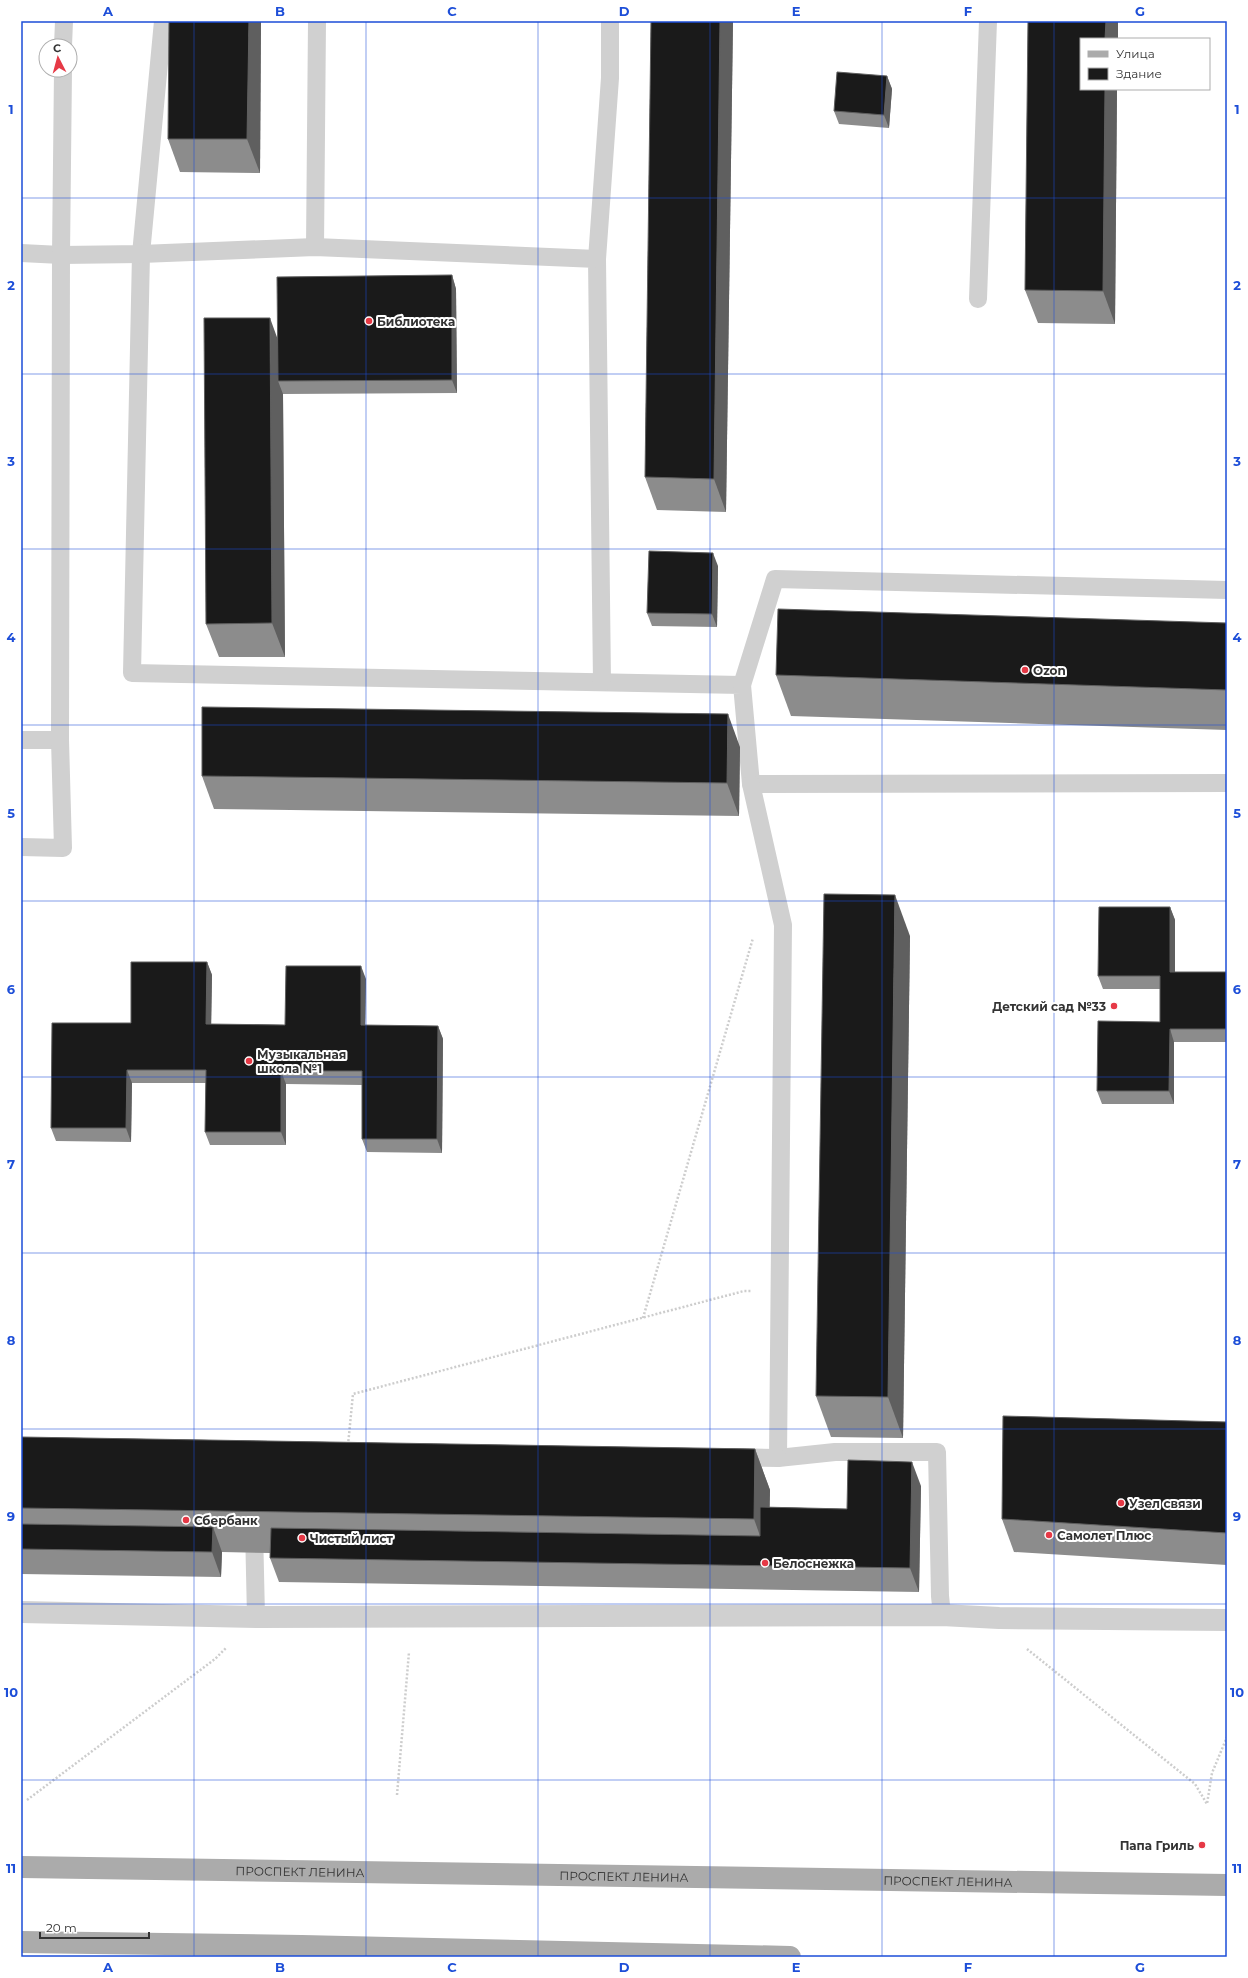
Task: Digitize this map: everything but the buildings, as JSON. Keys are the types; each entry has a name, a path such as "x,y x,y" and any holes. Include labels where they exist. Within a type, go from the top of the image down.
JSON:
{"main road":[{"name":"ПРОСПЕКТ ЛЕНИНА","path":"21,1867 1227,1885"},
{"path":"21,1942 302,1951 790,1957"}],"street":[{"path":"21,1612 256,1618 942,1615 998,1618 1227,1620"}],"lane":[{"path":"63,38 64,21"},
{"path":"163,21 141,254 132,672 742,685"},
{"path":"315,247 317,21"},
{"path":"602,682 597,259 610,78 610,21"},
{"path":"978,299 988,21"},
{"path":"21,847 63,848 60,740 60,255 63,78"},
{"path":"21,253 60,255 141,254 315,247 597,259"},
{"path":"778,1458 783,925 751,784 742,685 776,579 1227,590"},
{"path":"21,740 60,740"},
{"path":"751,784 1227,783"},
{"path":"714,1457 778,1458 835,1452 937,1452 940,1596 942,1615"},
{"path":"254,1511 256,1618"}],"path":[{"path":"643,1318 753,938 783,925"},
{"path":"347,1451 353,1394 744,1291 780,1290"},
{"path":"27,1800 214,1660 256,1618"},
{"path":"998,1618 1032,1655 1195,1784 1207,1804 1212,1773 1227,1737"},
{"path":"397,1795 409,1652"}],"place":[{"name":"Библиотека","path":"369,321"},
{"name":"Ozon","path":"1025,670"},
{"name":"Детский сад №33","path":"1114,1006"},
{"name":"Музыкальная школа №1","path":"249,1061"},
{"name":"Узел связи","path":"1121,1503"},
{"name":"Сбербанк","path":"186,1520"},
{"name":"Самолет Плюс","path":"1049,1535"},
{"name":"Чистый лист","path":"302,1538"},
{"name":"Белоснежка","path":"765,1563"},
{"name":"Папа Гриль","path":"1202,1845"}]}
